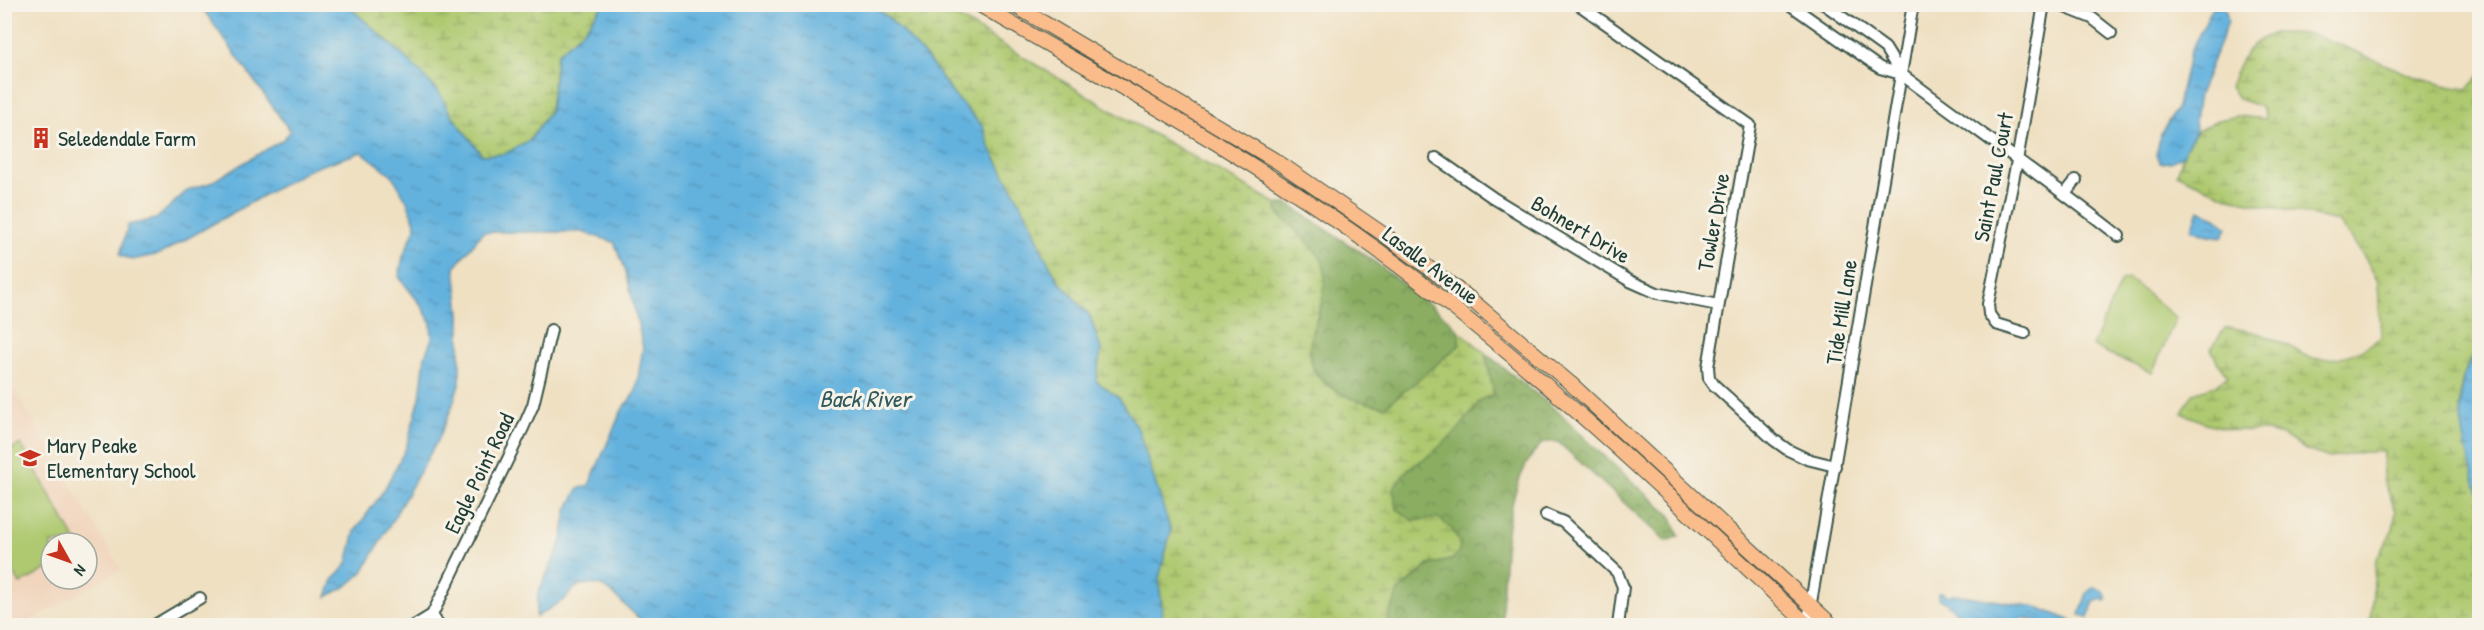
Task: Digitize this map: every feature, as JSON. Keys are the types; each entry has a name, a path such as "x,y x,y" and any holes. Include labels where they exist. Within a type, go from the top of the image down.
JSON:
{"main road":[{"name":"Lasalle Avenue","path":"978,4 1266,174 1378,250 1461,313 1536,375 1808,625"},
{"name":"Lasalle Avenue","path":"1012,4 1278,162 1395,243 1469,298 1570,383 1833,626"}],"street":[{"name":"Towler Drive","path":"1578,4 1750,125 1718,305 1708,367 1709,378 1742,412 1788,450 1807,459 1835,466"},
{"path":"1789,4 1880,68 1900,74 2017,161 2066,194 2119,236"},
{"path":"1824,4 1886,48 1900,74"},
{"name":"Tide Mill Lane","path":"1808,625 1913,4"},
{"name":"Saint Paul Court","path":"2025,333 1995,324 1989,314 1988,304 2017,161 2044,4"},
{"path":"2057,4 2092,18 2111,33"},
{"name":"Bohnert Drive","path":"1436,158 1495,200 1630,281 1657,293 1718,305"},
{"path":"2066,194 2076,180"},
{"name":"Eagle Point Road","path":"432,615 527,421 545,362 551,330"},
{"path":"1546,515 1563,522 1617,572 1623,587 1618,626"},
{"path":"153,626 200,598"},
{"path":"414,626 432,615 439,626"}],"shaded area":[{"name":"Mary Peake Elementary School","path":"4,373 98,531 39,531 39,591 82,591 23,625 5,625"},
{"name":"Mary Peake Elementary School","path":"99,532 121,569 99,582"}],"green space":[{"path":"347,5 603,5 584,30 557,54 550,111 529,140 505,154 482,155 450,113 438,91 409,61"},
{"path":"872,5 937,5 1114,112 1277,204 1277,213 1309,244 1323,263 1324,292 1311,339 1310,355 1313,368 1331,388 1358,400 1385,407 1460,345 1458,330 1485,353 1494,394 1482,399 1457,431 1430,455 1408,469 1393,488 1397,509 1413,521 1438,518 1451,528 1460,543 1459,551 1453,559 1429,565 1399,590 1386,624 1163,625 1159,578 1171,530 1119,398 1096,381 1101,350 1090,316 1058,280 1043,253 1032,224 989,146 983,127 953,94 927,58 889,18"},
{"path":"2274,33 2316,36 2409,74 2447,86 2467,89 2479,76 2479,347 2467,366 2461,385 2460,403 2480,507 2479,564 2474,569 2479,570 2479,625 2370,625 2376,559 2393,530 2396,511 2383,479 2383,452 2362,452 2330,458 2306,450 2283,435 2267,431 2235,430 2205,423 2182,413 2193,393 2215,386 2228,376 2211,349 2225,328 2259,334 2304,355 2321,359 2349,355 2381,337 2378,282 2366,259 2338,221 2230,198 2177,174 2186,147 2196,132 2215,121 2237,116 2266,119 2262,107 2239,99 2230,87 2245,54 2256,42"},
{"path":"1277,204 1288,204 1371,259 1449,320 1458,330 1460,345 1385,407 1344,395 1332,388 1314,369 1310,356 1310,341 1320,310 1324,281 1287,223 1277,212"},
{"path":"2129,279 2176,318 2152,373 2092,346 2121,281"},
{"path":"1485,353 1561,414 1597,450 1671,516 1679,536 1666,541 1558,442 1543,442 1530,459 1519,480 1512,503 1505,554 1502,625 1384,626 1399,590 1430,565 1453,559 1459,551 1460,543 1451,528 1413,521 1396,509 1392,488 1408,469 1430,455 1482,399 1494,394"},
{"path":"21,444 70,531 39,531 39,574 20,584 5,556 4,453"}],"water":[{"name":"Back River","path":"200,5 347,5 409,61 438,91 450,113 482,155 505,154 530,140 550,111 557,54 584,30 603,5 872,5 889,18 927,58 953,94 983,127 989,146 1032,224 1043,253 1058,280 1090,316 1101,350 1096,381 1119,398 1138,429 1171,531 1159,578 1163,625 646,625 610,591 602,586 591,584 580,585 565,599 536,617 538,593 562,541 567,510 578,489 589,485 622,410 636,391 643,347 626,271 614,242 582,232 483,232 455,267 460,314 460,381 452,407 439,438 363,572 347,586 327,597 333,580 347,564 355,531 384,490 406,448 420,398 425,356 432,338 431,323 421,305 399,277 403,257 416,226 408,203 392,175 362,152 310,169 160,254 132,260 120,255 128,225 156,219 188,190 210,183 284,139 290,131"},
{"path":"2222,5 2228,22 2199,95 2195,119 2196,132 2183,156 2170,162 2160,163 2156,155 2161,134 2177,107 2190,52 2213,7"},
{"path":"2199,210 2216,217 2227,227 2223,237 2192,229"},
{"path":"2479,347 2479,498 2464,440 2460,402 2468,365"},
{"path":"2094,587 2103,591 2108,599 2094,602 2088,617 2080,615 2087,593"},
{"path":"1942,592 1947,596 1954,594 2037,607 2082,625 2048,625 2024,618 2004,625 1981,625 1962,617 1944,601 1938,599 1938,593"}],"place":[{"name":"Seledendale Farm","path":"41,138"},
{"name":"Mary Peake Elementary School","path":"30,458"}]}
